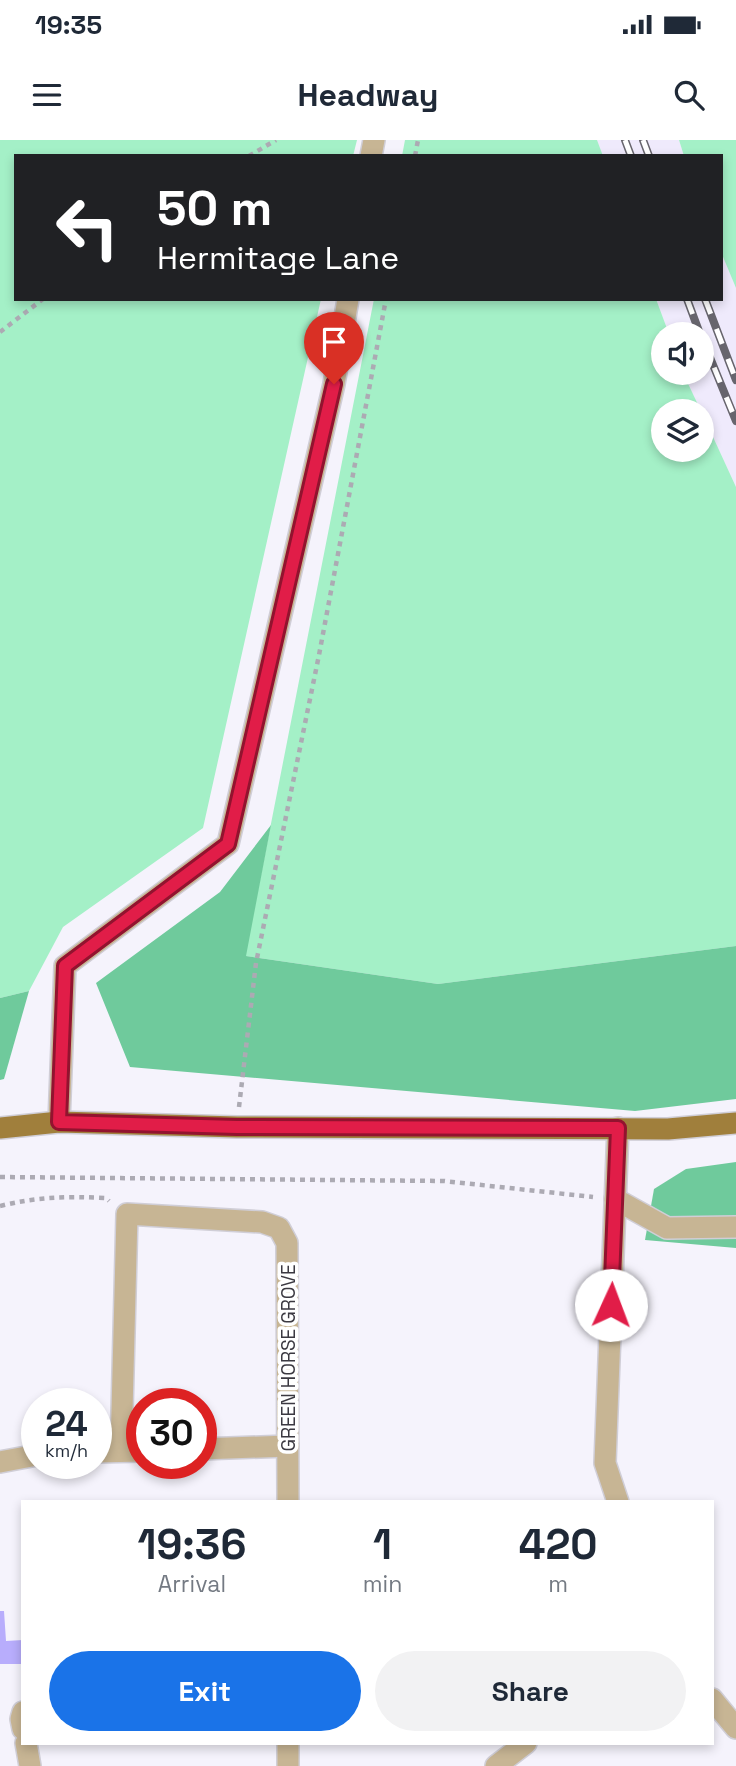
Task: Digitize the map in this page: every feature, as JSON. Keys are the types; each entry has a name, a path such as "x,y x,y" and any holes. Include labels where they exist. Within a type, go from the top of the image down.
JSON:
{"main road":[{"path":"0,1128 59,1122 237,1127 668,1129 736,1123"}],"street":[{"path":"59,1122 65,966 228,844 334,384 348,301"},
{"path":"617,1500 605,1463 618,1128"},
{"path":"615,1199 667,1228 736,1227"},
{"path":"127,1214 131,1388"},
{"name":"GREEN HORSE GROVE","path":"127,1214 262,1222 279,1228 288,1243 288,1500"},
{"path":"217,1448 288,1446"},
{"path":"0,1462 21,1458"},
{"path":"714,1701 736,1728"},
{"path":"26,1745 30,1766"},
{"path":"288,1745 288,1766"},
{"path":"496,1766 523,1745"}],"path":[{"path":"252,154 276,140"},
{"path":"0,332 40,301"},
{"path":"237,1127 256,963 316,669 386,301"},
{"path":"0,1177 444,1181 615,1199"},
{"path":"0,1206 36,1198 106,1198 127,1214"}],"shaded area":[{"path":"597,140 679,140 683,154 602,154"},
{"path":"723,257 736,288 736,487 714,440 714,399 695,399 689,385 714,385 714,322 665,322 657,301 723,301"}],"green space":[{"path":"0,140 357,140 354,154 14,154 14,301 321,301 203,828 63,927 29,991 0,998"},
{"path":"405,140 597,140 602,154 402,154"},
{"path":"679,140 736,140 736,288 723,257 723,154 683,154"},
{"path":"374,301 657,301 665,322 651,322 651,385 689,385 695,399 651,399 651,462 714,462 714,439 736,487 736,946 438,984 245,956"},
{"path":"271,825 246,956 438,984 736,946 736,1099 635,1111 130,1067 96,983 220,892"},
{"path":"29,991 4,1079 0,1080 0,998"},
{"path":"736,1162 736,1248 645,1240 654,1189 686,1169"}],"building":[{"path":"0,1611 4,1611 6,1641 21,1640 21,1664 0,1664"}],"railway":[{"path":"625,140 630,154"},
{"path":"643,140 648,154"},
{"path":"688,301 696,322"},
{"path":"706,301 736,380"},
{"path":"714,367 736,421"}],"route":[{"path":"334,384 228,844 65,966 59,1122 237,1127 618,1128 611,1305"}]}
